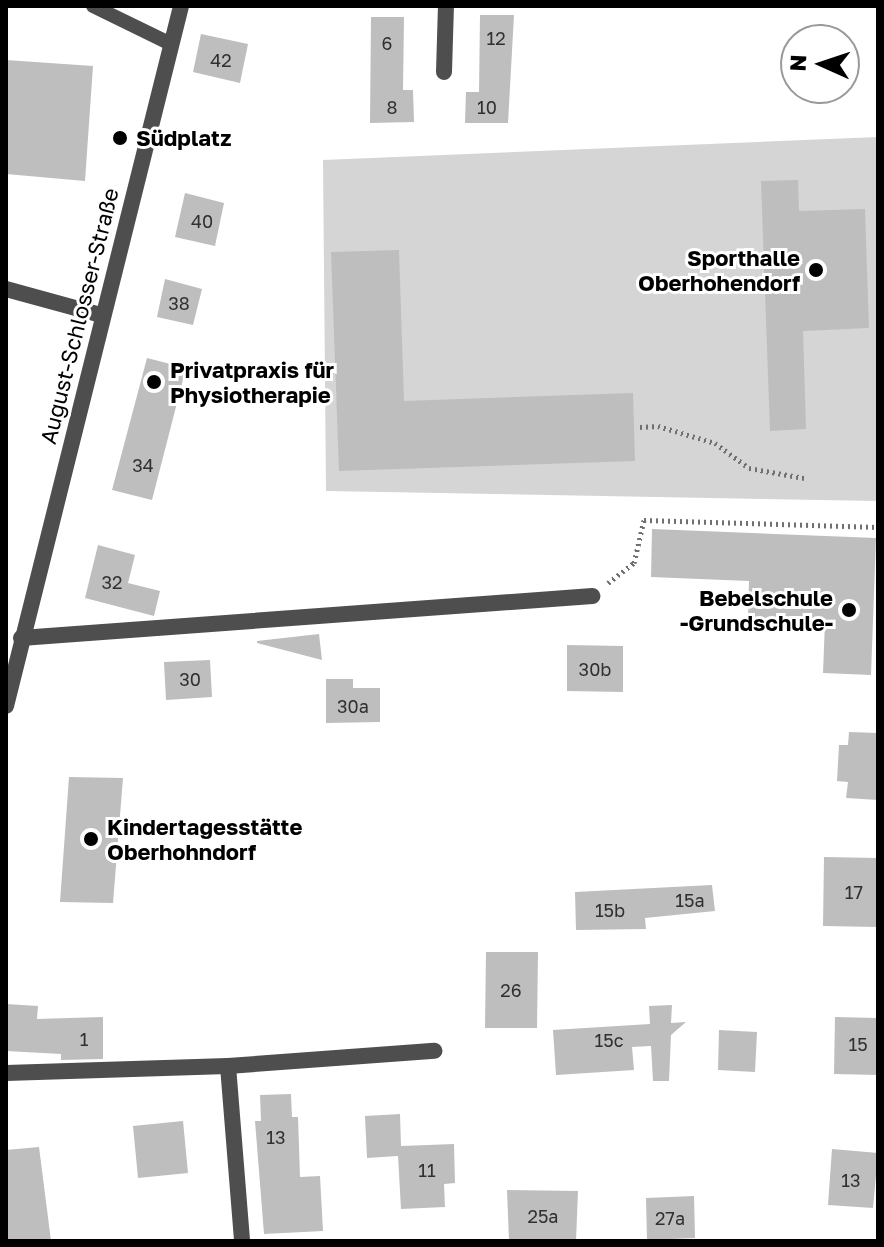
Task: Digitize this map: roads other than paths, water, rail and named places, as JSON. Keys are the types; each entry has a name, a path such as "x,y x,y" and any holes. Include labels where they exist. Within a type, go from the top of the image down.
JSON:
{"street":[{"name":"August-Schlosser-Straße","path":"6,706 101,315 181,6"},
{"path":"444,72 446,6"},
{"path":"6,289 101,315"},
{"path":"21,638 592,596"},
{"path":"6,1073 228,1066 434,1051"},
{"path":"228,1066 242,1241"}],"lane":[{"path":"93,6 171,44"}],"place":[{"name":"Südplatz","path":"120,138"},
{"name":"Sporthalle Oberhohendorf","path":"816,270"},
{"name":"Privatpraxis für Physiotherapie","path":"154,382"},
{"name":"Bebelschule -Grundschule-","path":"849,610"},
{"name":"Kindertagesstätte Oberhohndorf","path":"91,839"}]}
